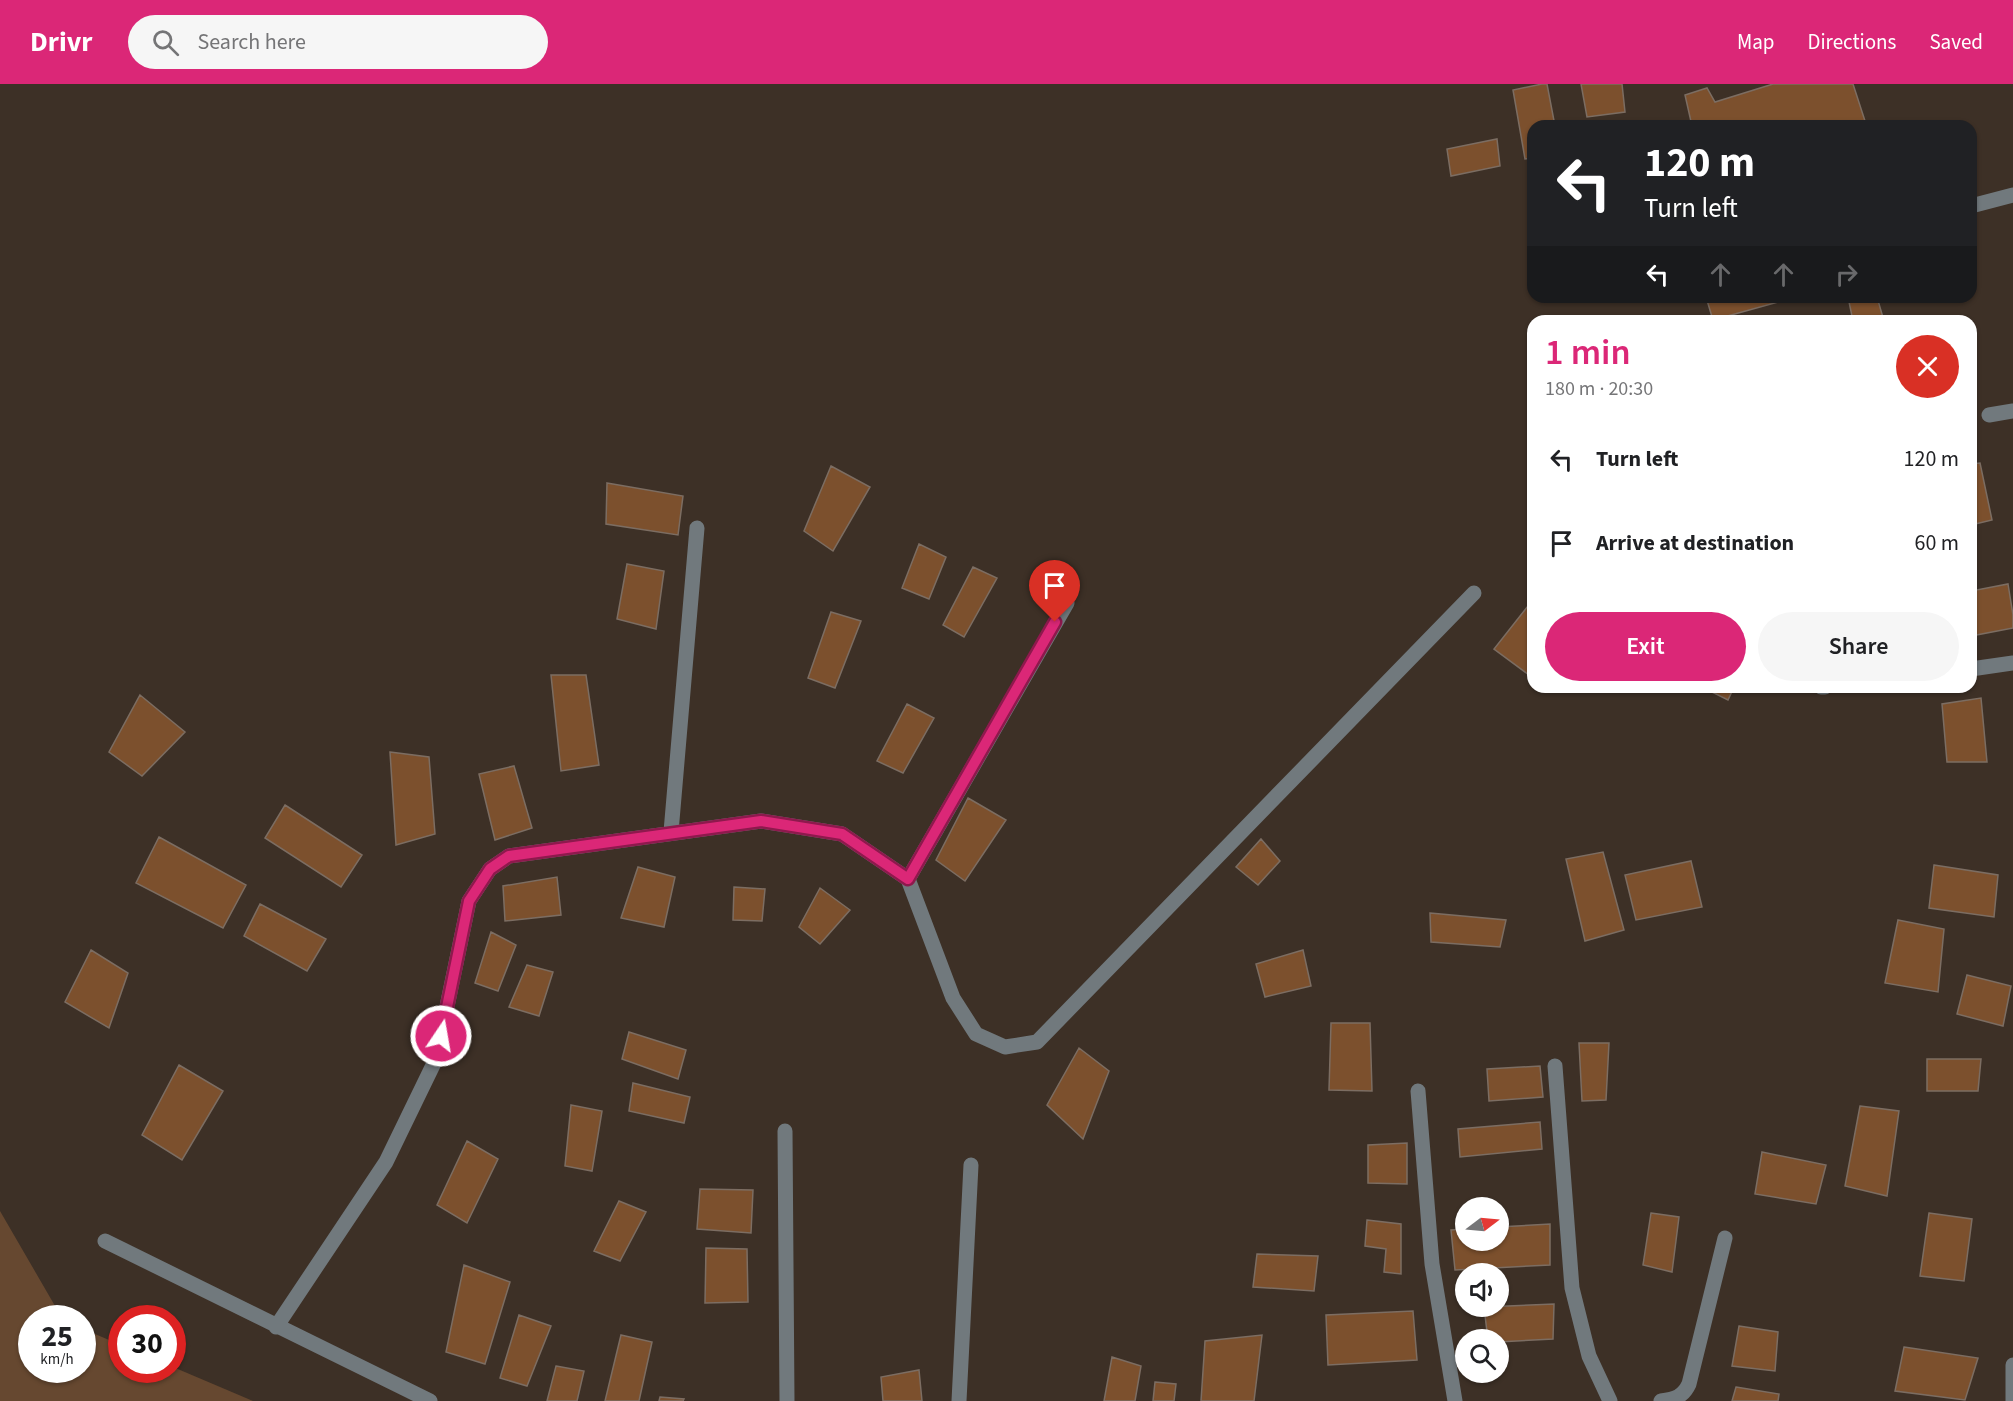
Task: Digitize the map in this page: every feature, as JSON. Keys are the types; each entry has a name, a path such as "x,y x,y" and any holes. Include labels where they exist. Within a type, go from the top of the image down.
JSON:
{"street":[{"path":"1977,204 2013,195"},
{"path":"1989,415 2013,411"},
{"path":"671,832 698,528"},
{"path":"276,1326 386,1162 436,1059 469,901 490,869 509,856 761,821 842,834 908,879 953,998 976,1034 1005,1047 1037,1042 1474,594"},
{"path":"908,879 1067,603"},
{"path":"1977,668 2013,663"},
{"path":"1555,1066 1572,1288 1589,1356 1610,1401"},
{"path":"1418,1091 1432,1264 1455,1401"},
{"path":"785,1131 787,1401"},
{"path":"959,1401 972,1165"},
{"path":"1662,1401 1677,1398 1685,1392 1689,1384 1725,1238"},
{"path":"105,1241 430,1401"},
{"path":"2013,1365 2013,1401"}],"shaded area":[{"path":"0,1211 54,1305 18,1305 18,1383 96,1383 96,1334 108,1340 108,1383 186,1383 186,1373 253,1401 0,1401"}],"building":[{"path":"1547,84 1554,120 1527,120 1527,159 1525,159 1513,90"},
{"path":"1581,84 1622,84 1625,112 1587,117"},
{"path":"1773,84 1853,84 1865,120 1691,120 1685,95 1707,88 1715,102"},
{"path":"1497,139 1500,166 1451,176 1447,149"},
{"path":"1708,303 1774,303 1731,315 1711,315"},
{"path":"1849,303 1879,303 1882,315 1852,315"},
{"path":"1977,463 1980,463 1992,520 1977,524"},
{"path":"831,466 870,487 833,551 804,531"},
{"path":"607,483 683,496 678,535 606,524"},
{"path":"919,544 946,557 929,599 902,588"},
{"path":"627,564 664,571 656,629 617,619"},
{"path":"973,567 997,578 964,637 943,625"},
{"path":"2008,584 2013,628 1977,635 1977,590"},
{"path":"1527,607 1527,674 1494,649"},
{"path":"831,612 861,621 835,688 808,678"},
{"path":"551,675 586,675 599,765 561,771"},
{"path":"1714,693 1731,693 1728,700"},
{"path":"140,695 185,732 142,776 109,752"},
{"path":"1981,698 1987,762 1947,762 1942,704"},
{"path":"907,704 934,718 903,773 877,761"},
{"path":"390,752 429,757 435,834 396,845"},
{"path":"514,766 532,828 495,840 479,774"},
{"path":"968,798 1006,820 965,881 936,860"},
{"path":"285,805 362,855 341,887 265,838"},
{"path":"159,837 246,885 223,928 136,883"},
{"path":"1261,839 1280,861 1258,885 1236,867"},
{"path":"1603,852 1624,930 1585,941 1566,859"},
{"path":"1691,861 1702,907 1636,920 1625,875"},
{"path":"1934,865 1998,875 1994,917 1929,908"},
{"path":"638,867 675,877 664,927 621,918"},
{"path":"557,877 561,915 505,921 503,886"},
{"path":"734,887 765,889 762,921 733,920"},
{"path":"820,888 850,910 820,944 799,927"},
{"path":"260,904 326,939 307,971 244,936"},
{"path":"1430,913 1506,920 1500,947 1431,942"},
{"path":"1898,920 1944,929 1938,992 1885,983"},
{"path":"491,932 516,945 498,991 475,983"},
{"path":"91,950 128,973 109,1028 65,1002"},
{"path":"1303,950 1311,986 1265,997 1256,964"},
{"path":"527,965 553,972 539,1016 509,1007"},
{"path":"1967,975 2011,986 2003,1026 1957,1014"},
{"path":"1331,1023 1370,1023 1372,1091 1329,1090"},
{"path":"629,1032 686,1050 678,1079 622,1059"},
{"path":"1579,1043 1609,1043 1606,1100 1582,1101"},
{"path":"1079,1048 1109,1071 1083,1139 1047,1105"},
{"path":"1927,1059 1981,1059 1978,1091 1927,1091"},
{"path":"179,1065 223,1091 182,1160 142,1135"},
{"path":"1540,1066 1543,1097 1489,1101 1487,1069"},
{"path":"633,1083 690,1097 684,1123 629,1111"},
{"path":"571,1105 602,1111 592,1171 565,1166"},
{"path":"1860,1106 1899,1111 1887,1196 1845,1186"},
{"path":"1540,1122 1542,1149 1460,1157 1458,1129"},
{"path":"467,1141 498,1159 467,1223 437,1205"},
{"path":"1407,1143 1407,1184 1368,1183 1368,1145"},
{"path":"1762,1152 1826,1165 1816,1204 1755,1194"},
{"path":"700,1189 753,1190 751,1233 697,1229"},
{"path":"619,1201 646,1212 620,1261 594,1251"},
{"path":"1651,1213 1679,1217 1672,1272 1643,1265"},
{"path":"1929,1213 1972,1219 1964,1281 1920,1276"},
{"path":"1367,1220 1401,1224 1401,1274 1384,1272 1386,1249 1365,1246"},
{"path":"1550,1224 1550,1265 1509,1267 1509,1263 1455,1263 1455,1270 1451,1230 1455,1230 1455,1251 1509,1251 1509,1226"},
{"path":"706,1248 747,1249 748,1302 705,1303"},
{"path":"1257,1254 1318,1256 1314,1291 1253,1287"},
{"path":"464,1265 510,1282 485,1364 446,1352"},
{"path":"1554,1304 1553,1339 1509,1341 1509,1329 1487,1329 1485,1317 1509,1317 1509,1306"},
{"path":"1413,1311 1417,1360 1328,1365 1326,1315"},
{"path":"519,1315 551,1326 527,1386 500,1378"},
{"path":"1739,1326 1778,1332 1775,1371 1732,1366"},
{"path":"621,1335 652,1342 639,1401 605,1401"},
{"path":"1262,1335 1254,1401 1201,1401 1205,1341"},
{"path":"1904,1347 1978,1358 1965,1400 1895,1391"},
{"path":"1112,1357 1141,1366 1135,1401 1104,1401"},
{"path":"556,1366 584,1371 577,1401 547,1401"},
{"path":"919,1370 922,1401 883,1401 881,1377"},
{"path":"1155,1382 1176,1384 1174,1401 1153,1401"},
{"path":"1736,1387 1779,1394 1778,1401 1732,1401"},
{"path":"660,1397 684,1399 683,1401 659,1401"}],"route":[{"path":"441,1036 469,901 490,869 509,856 761,821 842,834 908,879 1055,622"}]}
